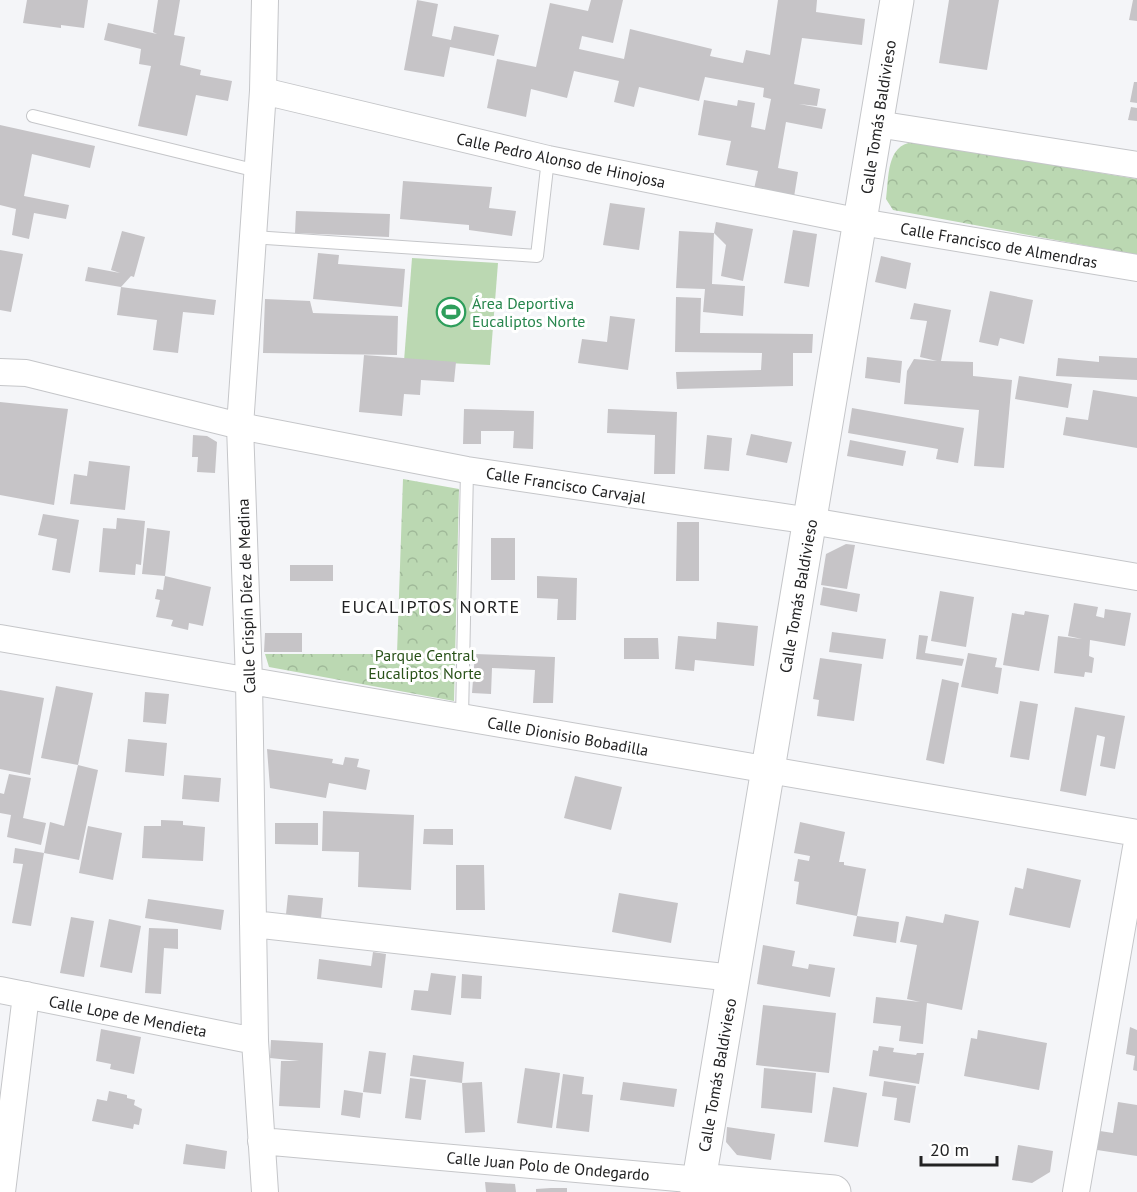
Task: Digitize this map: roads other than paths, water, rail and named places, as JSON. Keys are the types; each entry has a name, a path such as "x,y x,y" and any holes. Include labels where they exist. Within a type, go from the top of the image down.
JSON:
{"street":[{"name":"Calle Crispín Díez de Medina","path":"265,0 262,91 240,426 249,681 255,1041 265,1192"},
{"name":"Calle Tomás Baldivieso","path":"698,1186 897,0"},
{"name":"Calle Pedro Alonso de Hinojosa","path":"262,91 548,159 861,222"},
{"path":"877,124 1137,165"},
{"name":"Calle Francisco de Almendras","path":"861,222 1137,268"},
{"name":"Calle Francisco Carvajal","path":"0,372 26,373 240,426 467,470 811,521 1137,577"},
{"name":"Calle Dionisio Bobadilla","path":"0,638 1137,833"},
{"path":"1076,1192 1137,842"},
{"path":"253,924 733,978"},
{"name":"Calle Lope de Mendieta","path":"0,990 255,1041"},
{"path":"2,1192 26,995"},
{"name":"Calle Juan Polo de Ondegardo","path":"261,1141 698,1186 834,1192"}],"lane":[{"path":"33,116 257,171"},
{"path":"252,237 537,256 548,159"},
{"path":"462,718 467,470"}],"place":[{"name":"Área Deportiva Eucaliptos Norte","path":"451,312"}],"district":[{"name":"EUCALIPTOS NORTE","path":"431,606"}],"park label":[{"name":"Parque Central Eucaliptos Norte","path":"425,664"}]}
